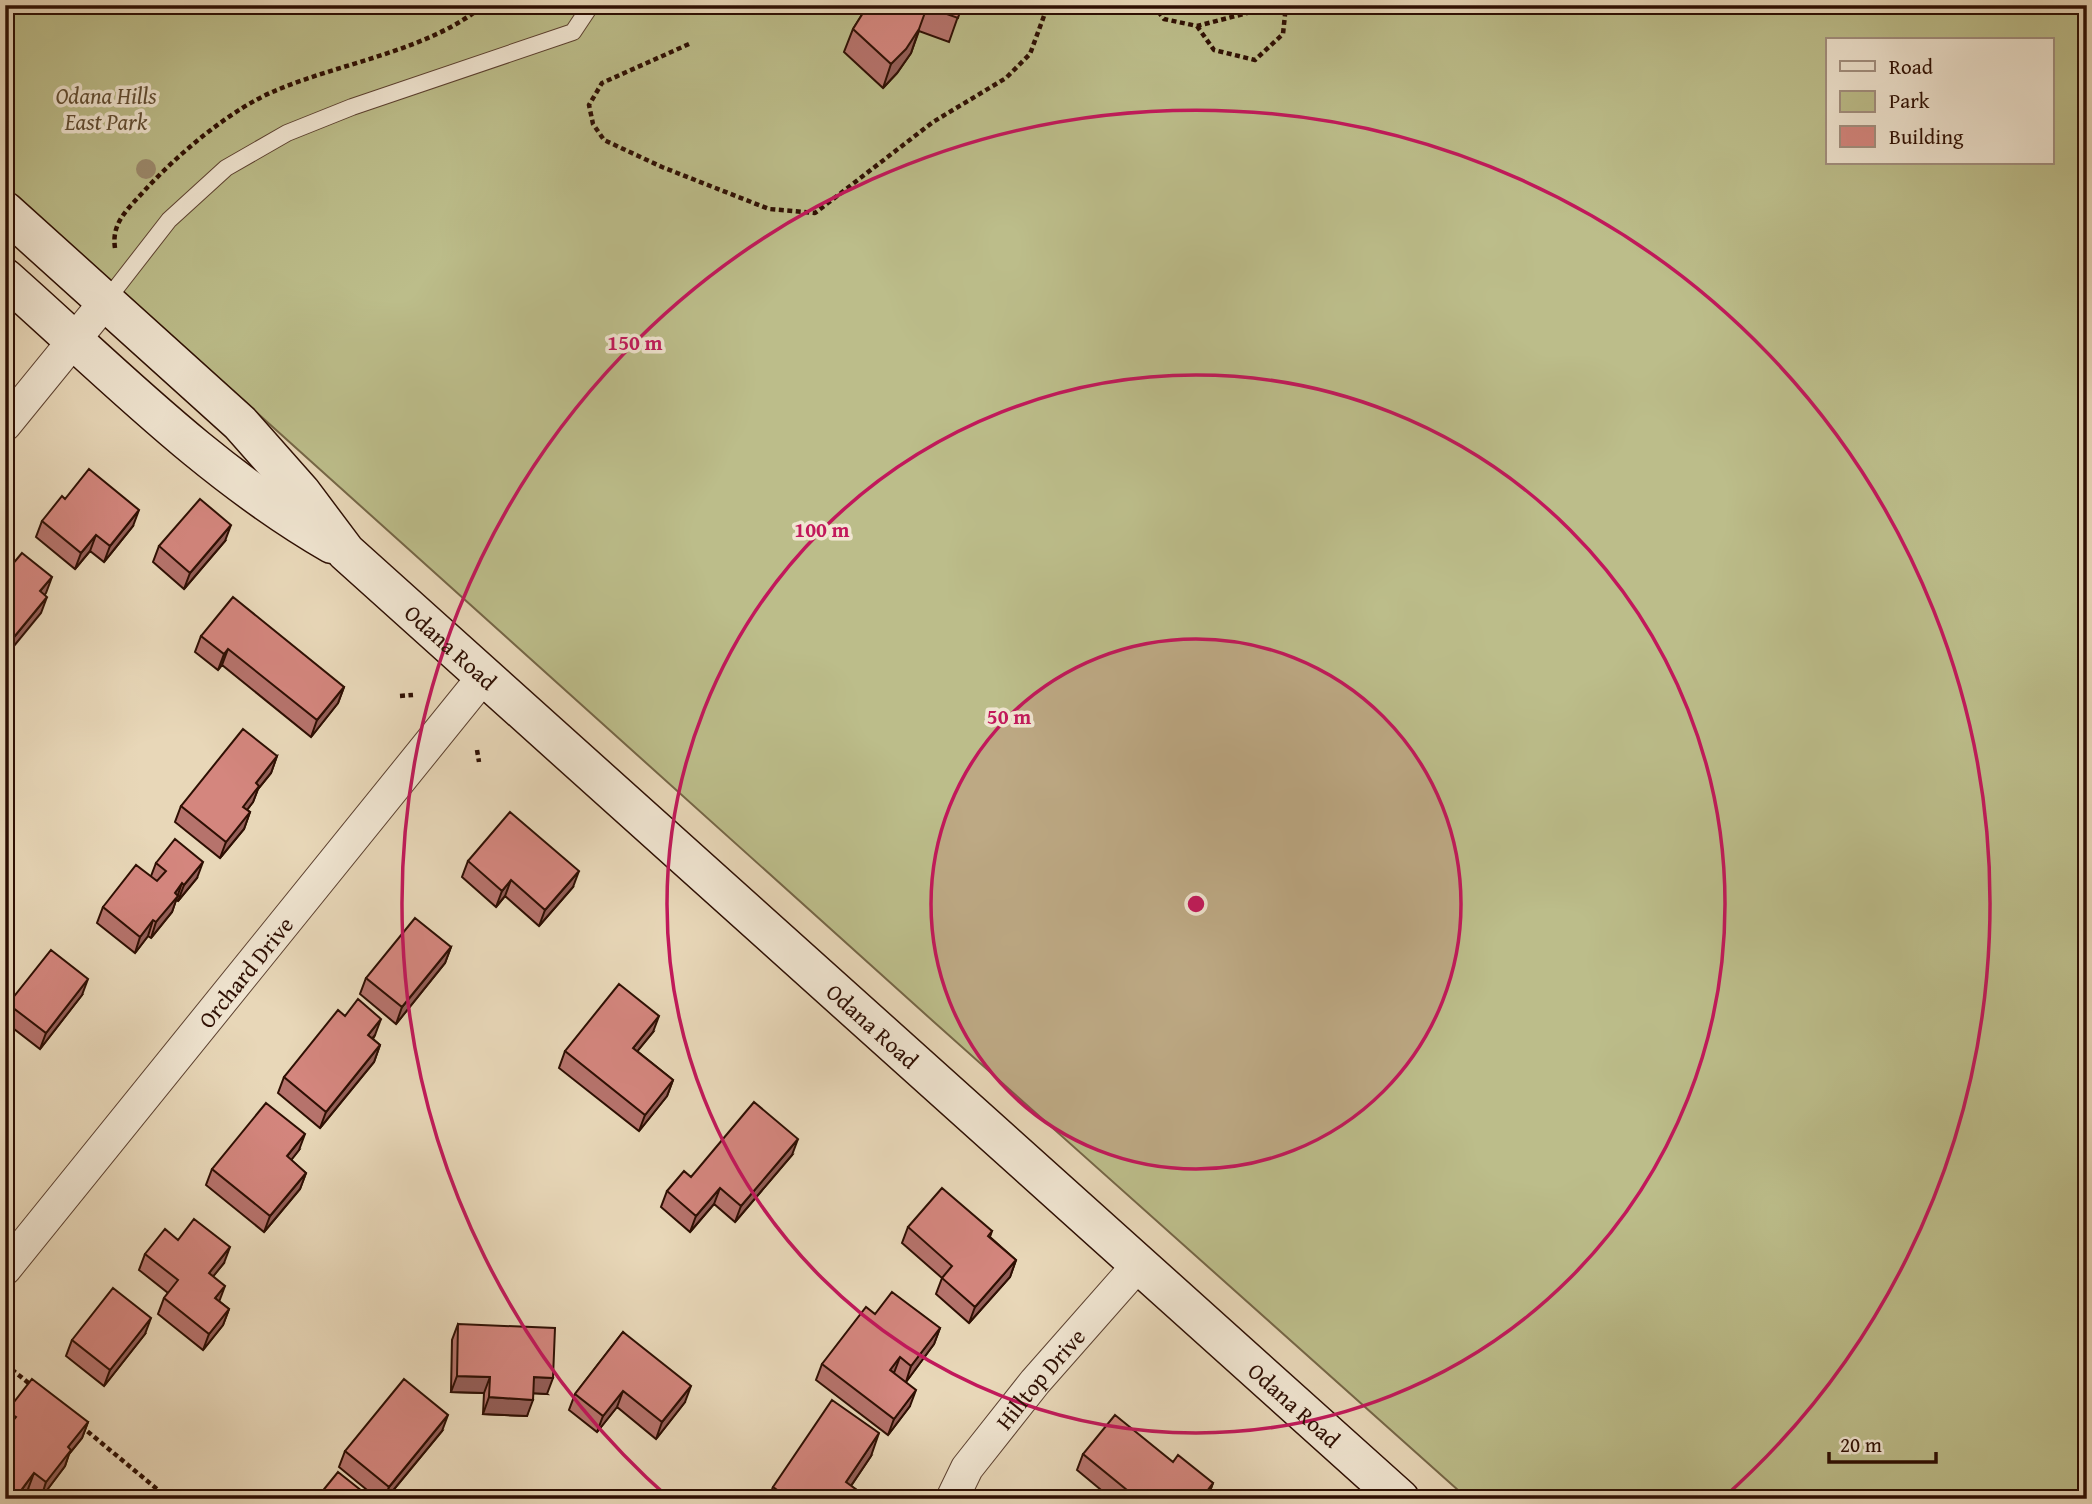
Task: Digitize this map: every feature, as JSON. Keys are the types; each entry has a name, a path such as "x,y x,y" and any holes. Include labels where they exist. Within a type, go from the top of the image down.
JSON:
{"street":[{"name":"Odana Road","path":"5,211 240,423 302,492 346,552 1400,1499"},
{"name":"Odana Road","path":"5,278 161,420 240,484 292,521 346,552"},
{"path":"5,425 106,301"},
{"name":"Orchard Drive","path":"5,1269 484,676"},
{"name":"Hilltop Drive","path":"952,1499 967,1468 1035,1382 1139,1264"}],"lane":[{"path":"106,301 169,220 226,168 287,133 352,107 573,32 591,5"}],"path":[{"path":"689,44 602,83 589,105 593,124 604,140 662,167 768,209 815,212 933,122 1006,78 1030,54 1048,5"},
{"path":"1153,5 1164,19 1197,26 1278,5"},
{"path":"1197,26 1213,50 1255,60 1283,34 1286,5"},
{"path":"400,696 413,695"},
{"path":"477,750 479,762"},
{"path":"5,1364 36,1389"},
{"path":"77,1423 169,1499"}],"green space":[{"name":"Odana Hills East Park","path":"11,5 2087,5 2087,1499 1468,1499 5,186 5,13"}],"building":[{"path":"868,5 962,5 958,18 927,7 919,29 906,49 891,64 853,29"},
{"path":"89,469 139,510 110,546 96,535 81,553 42,521 62,496 65,499"},
{"path":"200,499 231,525 190,573 159,546"},
{"path":"22,553 52,577 40,591 47,597 5,648 5,573"},
{"path":"233,597 344,687 317,720 228,649 224,654 201,636"},
{"path":"243,729 277,756 256,783 259,786 243,807 250,812 226,842 181,806"},
{"path":"510,812 579,871 545,910 511,880 502,891 468,861"},
{"path":"175,839 203,862 184,885 182,883 175,893 178,896 140,937 103,907 136,865 157,881 166,871 156,863"},
{"path":"415,918 451,947 402,1007 366,978"},
{"path":"51,950 88,979 46,1033 8,1004"},
{"path":"619,984 659,1016 633,1048 673,1080 645,1115 565,1051"},
{"path":"358,999 381,1019 368,1035 380,1045 326,1112 284,1077 338,1010 345,1016"},
{"path":"754,1102 798,1139 741,1206 720,1188 696,1216 667,1191 684,1171 691,1177"},
{"path":"266,1103 305,1134 287,1156 306,1173 270,1216 212,1169"},
{"path":"942,1188 992,1231 988,1236 1016,1260 975,1307 942,1278 952,1266 908,1227"},
{"path":"194,1219 230,1247 209,1273 225,1286 215,1298 229,1309 209,1334 164,1298 178,1280 145,1254 165,1229 178,1240"},
{"path":"113,1288 151,1318 110,1370 72,1340"},
{"path":"892,1292 940,1328 911,1366 900,1357 890,1370 916,1390 894,1419 822,1364 866,1307 875,1314"},
{"path":"458,1324 555,1328 553,1378 534,1377 533,1400 489,1397 490,1377 457,1376"},
{"path":"623,1332 691,1386 662,1422 623,1391 603,1416 575,1394"},
{"path":"32,1379 88,1422 68,1447 71,1450 46,1482 34,1473 16,1497 5,1489 5,1431 16,1417 7,1411"},
{"path":"404,1379 448,1415 389,1487 345,1451"},
{"path":"832,1400 879,1433 846,1482 861,1493 857,1499 790,1499 773,1487"},
{"path":"1115,1415 1173,1462 1178,1455 1213,1483 1201,1499 1138,1499 1083,1454"},
{"path":"338,1472 372,1499 316,1499"}]}
